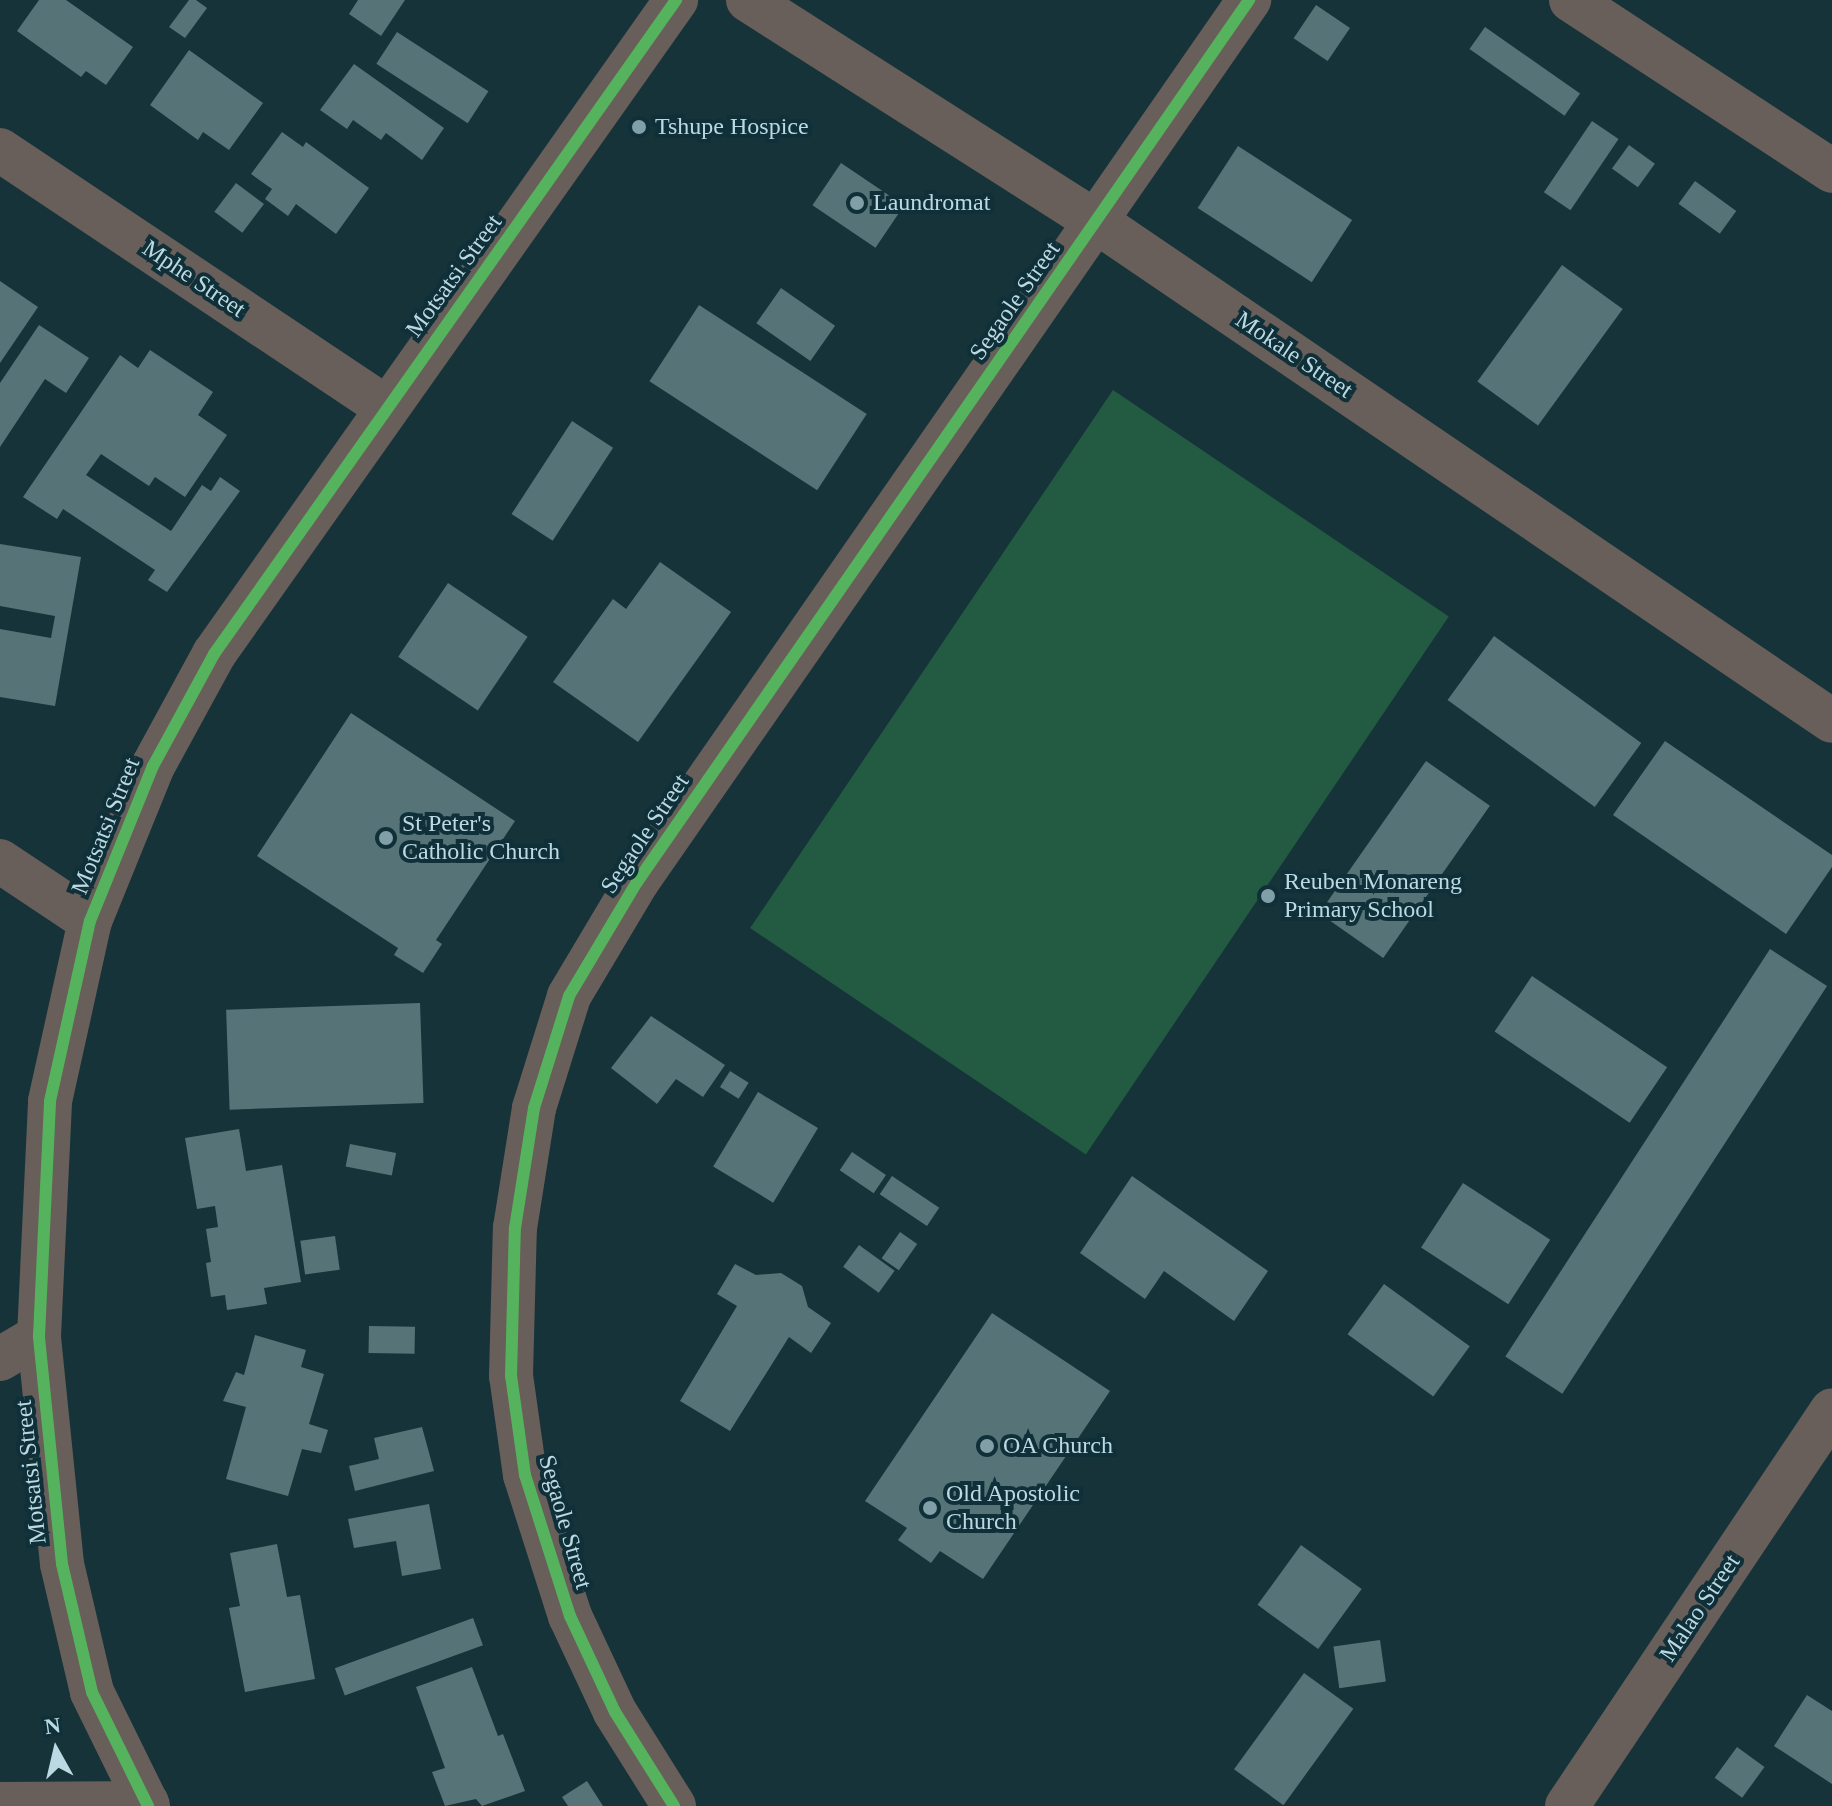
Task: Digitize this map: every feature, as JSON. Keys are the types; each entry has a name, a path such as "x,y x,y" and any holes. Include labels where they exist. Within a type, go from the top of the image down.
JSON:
{"street":[{"name":"Motsatsi Street","path":"147,1805 92,1692 62,1564 39,1336 50,1101 90,921 153,766 214,654 676,0"},
{"name":"Mokale Street","path":"748,0 1097,222 1832,721"},
{"name":"Segaole Street","path":"674,1806 615,1712 570,1616 525,1475 511,1376 515,1228 534,1108 569,996 637,882 1249,0"},
{"path":"1571,0 1832,171"},
{"name":"Mphe Street","path":"0,150 387,408"},
{"path":"0,861 90,921"},
{"path":"0,1359 39,1336"},
{"name":"Malao Street","path":"1567,1806 1832,1410"},
{"path":"0,1804 147,1805"}],"green space":[{"path":"1113,390 1449,616 1086,1155 750,928"}],"building":[{"path":"39,0 66,0 133,47 106,85 86,71 81,77 17,31"},
{"path":"189,0 196,0 207,8 185,38 169,27"},
{"path":"358,0 405,0 381,36 349,14"},
{"path":"1316,5 1350,28 1328,61 1294,38"},
{"path":"1485,27 1580,94 1565,116 1470,49"},
{"path":"397,32 488,91 468,123 376,64"},
{"path":"189,50 263,103 229,150 203,132 198,140 150,105"},
{"path":"354,64 444,128 422,160 386,133 381,140 353,120 347,129 320,110"},
{"path":"1592,121 1619,139 1570,210 1544,192"},
{"path":"282,132 303,147 306,142 369,188 336,234 296,204 288,216 265,199 272,189 251,174"},
{"path":"1629,145 1655,164 1638,187 1612,168"},
{"path":"1238,146 1352,220 1312,282 1198,208"},
{"path":"841,163 904,205 875,248 812,205"},
{"path":"1695,181 1736,211 1720,234 1679,204"},
{"path":"236,183 264,204 242,233 214,212"},
{"path":"1562,265 1623,309 1538,426 1477,381"},
{"path":"0,281 38,307 0,363"},
{"path":"781,288 835,326 810,361 756,323"},
{"path":"699,305 867,414 817,490 649,381"},
{"path":"39,325 89,358 66,393 45,379 0,447 0,383"},
{"path":"150,350 213,392 198,415 227,435 185,497 155,477 149,486 101,454 86,475 171,531 202,485 211,491 220,477 240,491 167,592 148,580 155,570 63,509 57,519 23,497 120,355 138,368"},
{"path":"572,421 613,448 553,541 512,514"},
{"path":"0,544 81,557 55,706 0,697 0,629 51,638 55,616 0,606"},
{"path":"660,562 731,612 638,742 553,682 613,599 626,609"},
{"path":"448,583 528,637 478,710 398,657"},
{"path":"1494,636 1641,743 1595,807 1448,700"},
{"name":"St Peter's Catholic Church","path":"351,713 515,821 436,940 442,944 423,973 394,955 398,948 257,856"},
{"path":"1665,741 1832,855 1832,867 1786,934 1613,815"},
{"path":"1426,761 1490,806 1383,958 1319,913"},
{"path":"1770,949 1827,986 1562,1394 1505,1357"},
{"path":"1532,976 1667,1067 1630,1123 1495,1032"},
{"path":"420,1003 423,1103 230,1110 226,1010"},
{"path":"651,1016 725,1065 703,1097 676,1079 657,1104 611,1068"},
{"path":"730,1071 749,1083 739,1099 720,1087"},
{"path":"758,1092 818,1128 773,1203 713,1167"},
{"path":"239,1129 246,1171 282,1165 301,1282 264,1288 267,1304 227,1310 225,1295 211,1297 206,1263 211,1262 206,1229 218,1227 215,1206 197,1209 185,1138"},
{"path":"350,1144 396,1153 392,1176 346,1167"},
{"path":"852,1152 886,1175 874,1193 840,1170"},
{"path":"892,1176 939,1208 927,1226 880,1194"},
{"path":"1132,1176 1268,1271 1234,1321 1164,1271 1145,1299 1080,1253"},
{"path":"1463,1183 1550,1240 1508,1304 1421,1248"},
{"path":"900,1232 917,1244 899,1270 882,1258"},
{"path":"335,1236 340,1270 305,1275 300,1241"},
{"path":"859,1245 895,1271 879,1293 843,1267"},
{"path":"735,1264 756,1275 781,1273 802,1286 808,1307 831,1323 811,1353 789,1337 730,1431 680,1401 737,1306 717,1294"},
{"path":"1384,1284 1470,1346 1433,1396 1348,1334"},
{"name":"OA Church","path":"992,1313 1110,1391 983,1579 940,1551 931,1563 898,1540 907,1528 865,1501"},
{"path":"369,1326 415,1327 415,1354 369,1353"},
{"path":"255,1335 306,1350 301,1367 324,1374 309,1424 328,1430 321,1453 302,1449 288,1496 226,1479 246,1407 223,1401 236,1372 244,1375"},
{"path":"422,1427 434,1471 355,1491 349,1466 379,1459 374,1438"},
{"path":"429,1504 441,1569 402,1576 396,1541 354,1548 348,1519"},
{"path":"277,1544 287,1597 300,1595 315,1679 245,1692 229,1608 240,1606 230,1553"},
{"path":"1301,1545 1362,1589 1318,1649 1258,1605"},
{"path":"473,1618 483,1645 345,1696 335,1668"},
{"path":"1380,1640 1386,1682 1339,1688 1333,1647"},
{"path":"472,1667 498,1736 503,1734 525,1791 482,1806 476,1799 445,1806 432,1772 445,1768 416,1687"},
{"path":"1304,1673 1353,1709 1283,1805 1234,1769"},
{"path":"1807,1695 1832,1711 1832,1784 1774,1746"},
{"path":"1737,1747 1765,1767 1742,1798 1715,1778"},
{"path":"587,1781 603,1806 568,1806 562,1797"}],"cycle path":[{"path":"148,1806 92,1692 62,1564 39,1336 50,1101 90,921 153,766 214,654 676,0"},
{"path":"674,1806 615,1712 570,1616 525,1475 511,1376 515,1228 534,1108 569,996 637,882 1249,0"}],"place":[{"name":"Tshupe Hospice","path":"639,127"},
{"name":"Laundromat","path":"857,203"},
{"name":"St Peter's Catholic Church","path":"386,838"},
{"name":"Reuben Monareng Primary School","path":"1268,896"},
{"name":"OA Church","path":"987,1446"},
{"name":"Old Apostolic Church","path":"930,1508"}]}
